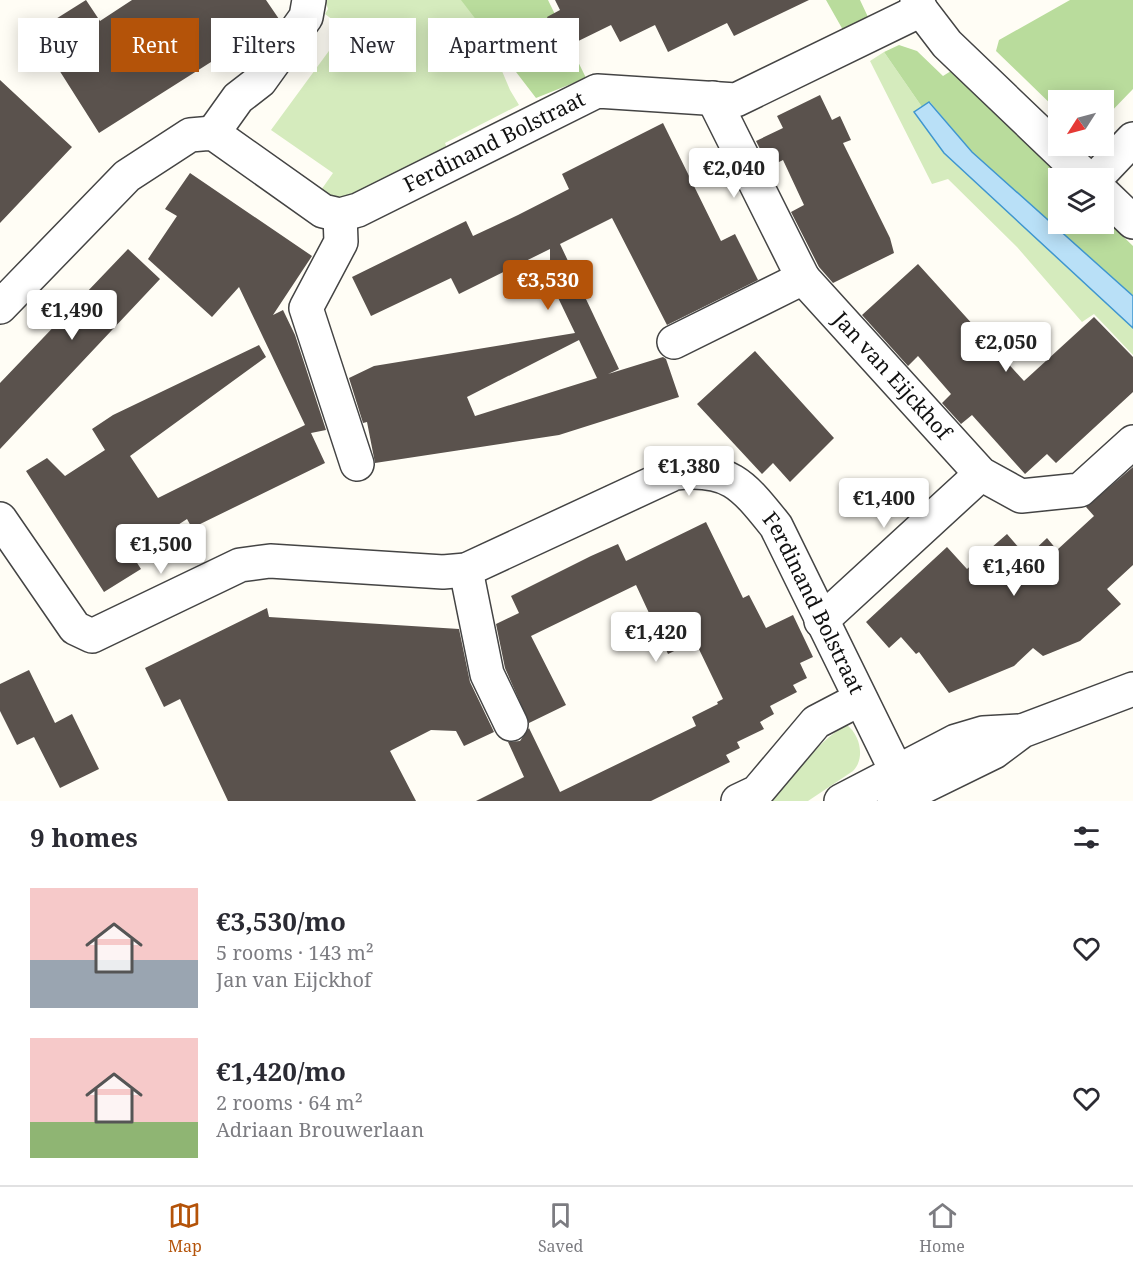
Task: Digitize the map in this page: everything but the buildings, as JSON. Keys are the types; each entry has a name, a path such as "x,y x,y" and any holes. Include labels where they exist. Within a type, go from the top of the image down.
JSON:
{"street":[{"path":"213,133 238,98 260,81 267,72 306,17 309,0"},
{"path":"919,5 946,44 1077,168"},
{"name":"Ferdinand Bolstraat","path":"340,215 358,210 597,91 736,100 919,5"},
{"name":"Jan van Eijckhof","path":"713,98 803,278 981,474 1021,496 1080,490 1133,442"},
{"path":"0,307 127,176 190,135 213,133 323,211 340,215 341,242 306,308 357,464"},
{"path":"1105,168 1133,139"},
{"path":"1114,204 1133,222"},
{"path":"674,342 803,278"},
{"name":"Ferdinand Bolstraat","path":"0,519 75,628 92,636 240,565 270,561 443,572 466,570 675,473 702,470 728,478 750,494 776,526 860,699 902,792"},
{"path":"821,621 981,474"},
{"path":"466,570 487,674 511,724"},
{"path":"841,801 902,792 956,741 983,734 1022,731 1133,689"},
{"path":"738,801 757,792 816,722 860,699"}],"green space":[{"path":"325,0 472,0 480,18 428,18 428,72 502,72 519,105 445,143 448,151 345,200 319,193 333,173 271,130 313,72 317,72 317,67 329,51 329,72 416,72 416,18 330,18 325,14 328,9"},
{"path":"461,0 548,0 557,18 475,18"},
{"path":"826,0 860,0 868,17 843,30"},
{"path":"1070,0 1133,0 1133,89 1114,109 1114,90 1048,90 1048,101 996,51 999,40"},
{"path":"899,45 917,51 943,76 951,71 1053,168 1048,168 1048,220 972,152 930,102 922,107 884,52"},
{"path":"884,52 922,107 915,112 944,153 1133,328 1133,355 1094,314 1082,322 1017,247 948,179 932,184 870,61"},
{"path":"579,64 586,78 536,98 516,72 579,72"},
{"path":"1114,228 1133,246 1133,296 1064,234 1114,234"},
{"path":"847,725 856,735 860,748 859,760 853,771 808,801 764,801 776,793 824,742"}],"water":[{"path":"929,102 972,152 1048,220 1048,234 1064,234 1133,296 1133,328 944,153 914,112"}]}
